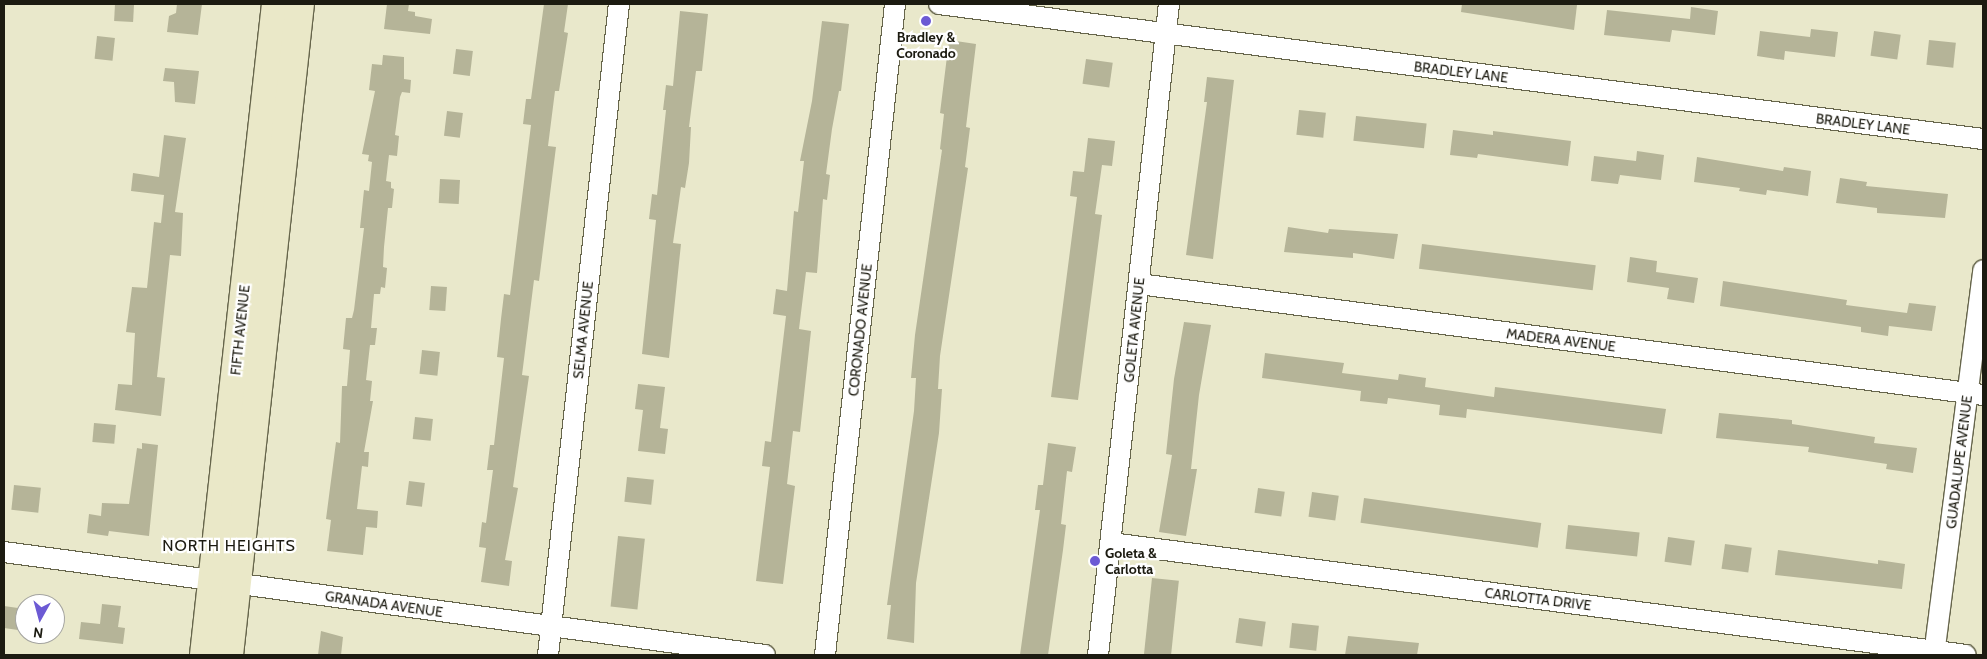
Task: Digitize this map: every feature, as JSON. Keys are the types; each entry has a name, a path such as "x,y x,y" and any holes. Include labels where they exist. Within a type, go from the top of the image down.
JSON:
{"street":[{"name":"FIFTH AVENUE","path":"229,655 225,582 276,4"},
{"name":"FIFTH AVENUE","path":"204,655 225,582 300,4"},
{"name":"SELMA AVENUE","path":"548,655 618,4"},
{"name":"CORONADO AVENUE","path":"825,655 896,4"},
{"name":"BRADLEY LANE","path":"938,4 1983,139"},
{"name":"GOLETA AVENUE","path":"1098,655 1169,4"},
{"name":"GUADALUPE AVENUE","path":"1934,653 1976,394 1983,270"},
{"name":"MADERA AVENUE","path":"1139,284 1976,394"},
{"name":"CARLOTTA DRIVE","path":"1111,543 1934,653 1966,655"},
{"name":"GRANADA AVENUE","path":"4,552 765,655"}],"building":[{"path":"115,4 134,5 133,22 114,21"},
{"path":"177,4 202,4 198,35 167,32 169,16 176,13"},
{"path":"387,4 409,4 408,11 415,12 415,16 432,19 430,34 384,29"},
{"path":"544,4 568,4 564,32 568,33 559,91 555,91 548,146 556,147 539,281 534,280 522,375 529,376 513,487 518,488 505,560 512,561 509,586 481,582 486,548 479,547 482,522 486,523 493,470 487,470 490,445 494,445 504,358 497,357 504,294 510,295 531,125 523,124 526,99 531,99"},
{"path":"1462,4 1577,5 1574,30 1461,12"},
{"path":"1691,7 1718,11 1715,35 1672,30 1670,42 1604,35 1607,10 1690,19"},
{"path":"680,11 708,14 702,71 696,71 689,127 691,127 689,163 685,188 681,187 673,243 681,244 669,358 642,354 656,220 649,219 652,194 657,195 666,110 663,110 666,85 673,86"},
{"path":"822,21 849,24 841,91 839,91 832,129 826,174 830,175 827,200 823,199 817,273 806,272 799,329 811,331 800,432 793,431 787,484 795,486 783,584 756,581 770,467 762,466 765,441 771,442 786,316 773,314 776,289 787,291 794,211 798,212 804,161 800,161 812,101"},
{"path":"1811,29 1838,32 1835,57 1785,51 1784,60 1757,56 1760,31 1810,37"},
{"path":"1874,31 1901,35 1897,60 1871,56"},
{"path":"97,36 115,38 112,61 95,59"},
{"path":"949,40 976,44 966,127 970,128 965,167 968,168 940,356 938,389 942,389 939,433 916,583 914,643 887,639 891,605 887,605 914,411 916,378 911,378 915,335 942,150 940,149 944,114 940,113"},
{"path":"1929,40 1956,43 1953,68 1926,65"},
{"path":"456,49 473,51 470,76 453,74"},
{"path":"383,55 404,57 404,79 411,80 410,93 402,92 400,97 395,135 399,136 397,156 389,155 386,181 391,182 391,188 394,189 392,208 388,208 384,247 383,267 387,268 385,288 381,287 380,294 374,294 371,328 377,328 375,345 370,345 366,380 372,381 370,401 373,401 364,452 369,452 368,467 362,466 357,509 378,511 377,528 366,527 363,555 327,551 331,520 326,519 336,442 340,443 342,386 347,386 350,350 343,349 346,318 352,318 354,310 364,228 360,228 364,190 369,191 372,162 368,161 369,155 362,154 375,91 369,90 372,64 382,65"},
{"path":"1086,59 1113,63 1109,88 1083,84"},
{"path":"165,68 199,71 195,104 175,102 174,82 163,81"},
{"path":"1207,77 1234,80 1213,259 1186,255 1207,102 1204,102"},
{"path":"1299,110 1326,113 1323,138 1296,135"},
{"path":"447,111 463,113 460,138 444,136"},
{"path":"1356,116 1427,123 1424,148 1353,141"},
{"path":"1453,130 1493,135 1493,131 1571,141 1568,166 1478,154 1477,158 1450,155"},
{"path":"164,135 186,138 175,212 183,213 181,256 170,255 157,377 165,378 161,416 115,410 118,384 132,385 135,333 126,332 132,287 147,288 154,222 161,223 164,195 131,191 133,173 159,177"},
{"path":"1088,138 1115,141 1112,166 1102,165 1095,214 1102,215 1078,400 1051,397 1077,197 1070,196 1073,171 1084,172"},
{"path":"1637,151 1664,155 1661,180 1620,175 1618,184 1591,181 1594,156 1636,161"},
{"path":"1697,157 1783,171 1784,167 1811,171 1808,196 1767,190 1766,195 1739,191 1740,188 1694,182"},
{"path":"1840,178 1867,182 1866,186 1948,194 1945,218 1877,213 1877,208 1836,203"},
{"path":"440,179 460,180 459,204 439,203"},
{"path":"1288,227 1328,233 1329,229 1398,234 1394,259 1353,253 1353,258 1284,252"},
{"path":"1422,244 1596,265 1593,290 1419,269"},
{"path":"1630,257 1657,261 1656,272 1698,278 1694,303 1667,299 1669,288 1627,282"},
{"path":"1723,281 1847,300 1846,305 1907,313 1909,303 1936,306 1932,331 1889,326 1888,336 1861,332 1861,327 1720,306"},
{"path":"431,286 447,287 445,311 429,310"},
{"path":"1184,322 1211,325 1199,395 1191,469 1197,469 1186,536 1159,532 1172,455 1166,454 1174,379"},
{"path":"422,350 440,352 437,376 419,374"},
{"path":"1265,353 1344,363 1342,373 1398,380 1399,374 1426,378 1425,387 1494,397 1495,387 1666,409 1662,434 1467,409 1466,418 1439,415 1440,405 1388,398 1387,404 1360,401 1361,391 1262,378"},
{"path":"638,384 665,387 660,428 668,429 665,454 638,451 643,410 635,409"},
{"path":"1719,413 1792,420 1792,424 1875,437 1874,443 1917,448 1913,473 1886,469 1887,464 1808,452 1809,447 1716,438"},
{"path":"415,417 433,419 431,441 413,439"},
{"path":"94,423 116,425 114,444 92,442"},
{"path":"142,443 158,445 149,536 109,531 108,536 87,533 89,514 101,516 102,503 129,504 137,448 142,449"},
{"path":"1048,443 1076,447 1072,472 1067,471 1061,524 1066,525 1063,550 1048,655 1020,655 1040,510 1035,510 1038,485 1043,485"},
{"path":"627,477 654,480 651,505 624,502"},
{"path":"409,481 425,483 422,507 406,505"},
{"path":"14,485 41,488 38,513 11,510"},
{"path":"1258,488 1285,492 1281,517 1255,513"},
{"path":"1312,492 1339,496 1335,521 1309,517"},
{"path":"1364,498 1541,523 1538,548 1361,523"},
{"path":"1568,525 1640,533 1637,556 1565,549"},
{"path":"618,536 645,539 637,609 611,607"},
{"path":"1668,537 1695,541 1691,566 1665,562"},
{"path":"1725,544 1752,548 1748,573 1722,569"},
{"path":"1778,550 1878,564 1878,560 1905,564 1902,589 1775,575"},
{"path":"1152,578 1179,581 1171,655 1144,655"},
{"path":"102,604 121,606 118,627 125,628 123,644 79,639 81,622 100,624"},
{"path":"4,606 15,608 15,630 4,628"},
{"path":"1239,618 1266,622 1262,647 1236,643"},
{"path":"1292,623 1319,626 1316,651 1289,648"},
{"path":"321,631 343,637 341,655 318,655"},
{"path":"1348,636 1419,643 1417,655 1345,655"}],"place":[{"name":"Bradley & Coronado","path":"926,21"},
{"name":"Goleta & Carlotta","path":"1095,561"}],"district":[{"name":"NORTH HEIGHTS","path":"229,546"}]}
